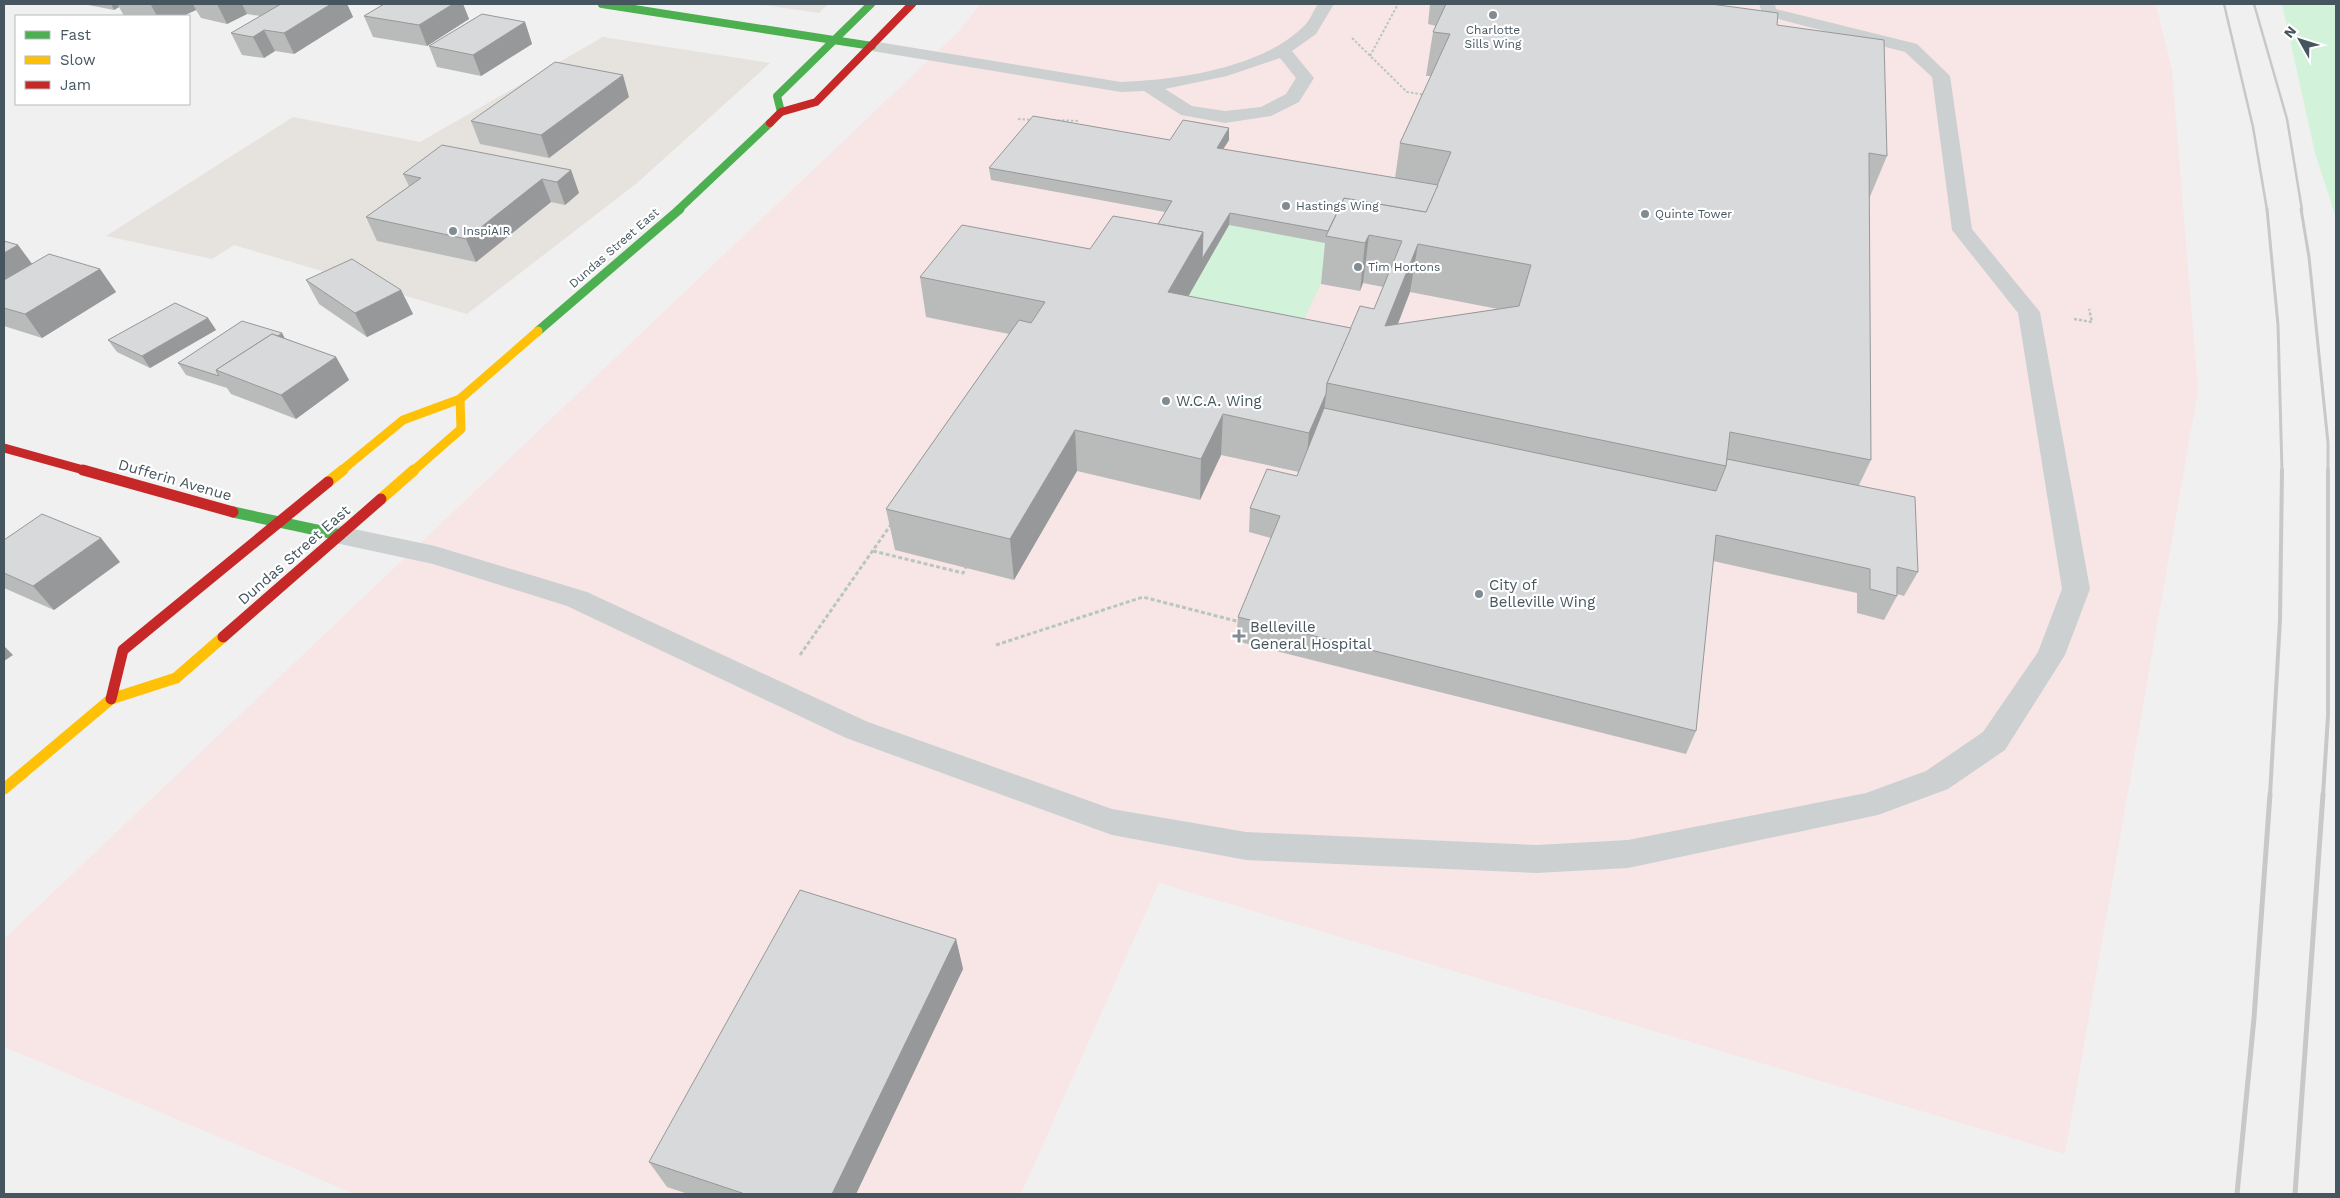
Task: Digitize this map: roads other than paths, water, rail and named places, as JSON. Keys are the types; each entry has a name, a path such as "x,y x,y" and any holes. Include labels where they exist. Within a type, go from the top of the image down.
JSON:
{"main road":[{"path":"602,4 872,46"},
{"path":"781,112 777,96 871,4"},
{"name":"Dundas Street East","path":"111,700 123,650 403,420 460,399 681,208 781,112 816,102 912,4"},
{"name":"Dundas Street East","path":"4,789 111,700 176,678 461,429 460,399"},
{"name":"Dufferin Avenue","path":"4,448 277,524 340,535"}],"lane":[{"path":"872,46 1121,87 1148,87 1245,66 1283,51 1310,30 1326,4"},
{"path":"340,535 435,554 577,600 775,690 857,730 1112,822 1246,846 1537,859 1628,854 1867,806 1938,780 1994,742 2051,655 2076,589 2029,312 1962,230 1941,76 1911,48 1769,12 1767,4"},
{"path":"1148,87 1187,111 1225,117 1265,112 1293,98 1305,78 1283,51"}],"railway":[{"path":"2224,4 2253,127 2267,210"},
{"path":"2254,4 2287,119 2302,210"},
{"path":"2267,209 2278,325 2282,471"},
{"path":"2301,209 2309,257 2328,443 2328,716 2323,795"},
{"path":"2270,795 2280,620 2282,471"},
{"path":"2237,1194 2254,1018 2270,794"},
{"path":"2295,1194 2323,794"}],"place":[{"name":"Charlotte Sills Wing","path":"1493,15"},
{"name":"Hastings Wing","path":"1286,206"},
{"name":"Quinte Tower","path":"1645,214"},
{"name":"InspiAIR","path":"453,231"},
{"name":"Tim Hortons","path":"1358,267"},
{"name":"W.C.A. Wing","path":"1166,401"},
{"name":"City of Belleville Wing","path":"1479,594"},
{"name":"Belleville General Hospital","path":"1239,636"}]}
